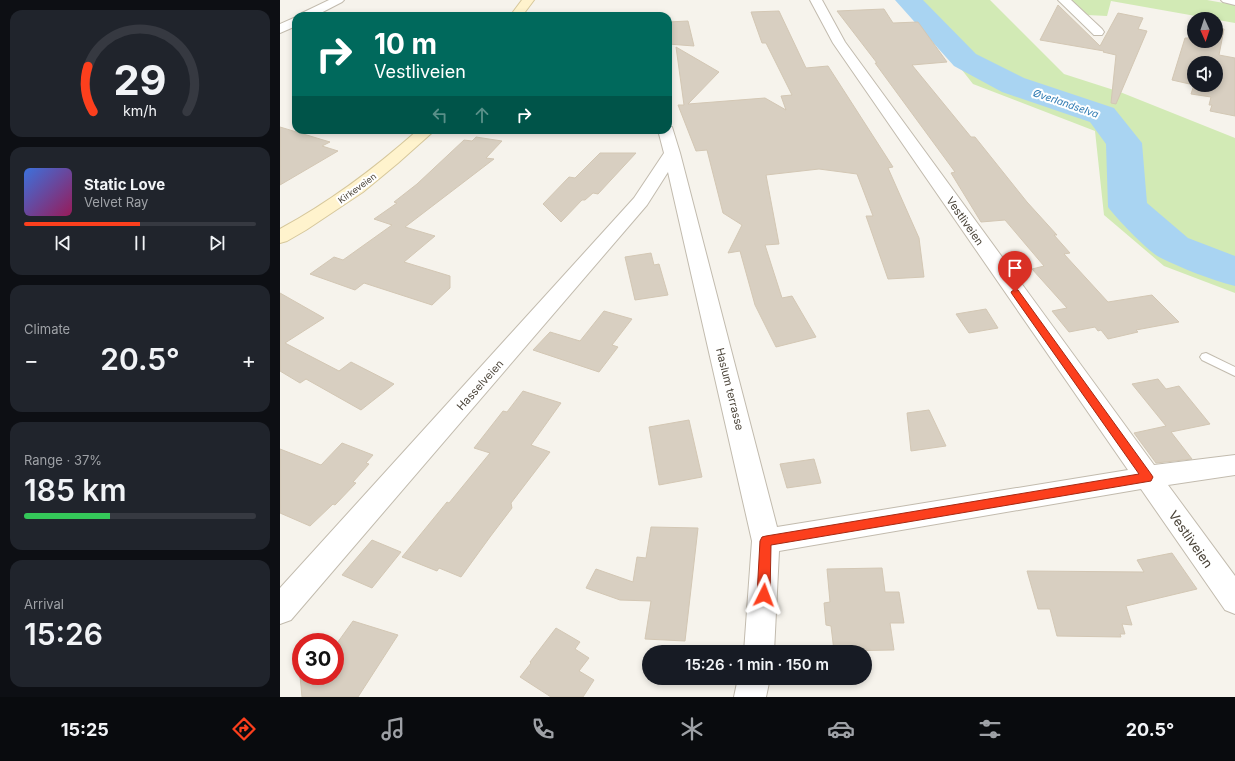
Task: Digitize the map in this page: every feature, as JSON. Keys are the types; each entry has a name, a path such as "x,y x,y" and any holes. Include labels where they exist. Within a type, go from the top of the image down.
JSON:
{"main road":[{"path":"519,12 528,0"},
{"name":"Kirkeveien","path":"280,237 317,216 353,192 422,134"}],"street":[{"path":"314,12 338,0"},
{"name":"Vestliveien","path":"816,0 824,18 839,43 1235,600"},
{"path":"1064,0 1098,32"},
{"path":"1227,0 1235,1"},
{"path":"280,29 292,23"},
{"name":"Haslum terrasse","path":"667,134 766,541 759,645"},
{"name":"Hasselveien","path":"280,610 626,219 641,201 672,153"},
{"path":"766,541 1147,477 1235,465"},
{"path":"750,697 753,685"}],"lane":[{"path":"1206,357 1235,372"}],"green space":[{"path":"907,0 990,0 1064,74 1120,92 1235,138 1235,293 1164,266 1104,215 1095,131 973,84"},
{"path":"1071,0 1207,0 1235,5 1235,23 1223,21 1223,12 1187,12 1187,14 1111,1 1107,16 1087,15"}],"building":[{"path":"1058,5 1100,46 1118,13 1143,18 1138,29 1147,31 1116,104 1111,103 1116,55 1103,52 1104,51 1040,40"},
{"path":"884,9 893,23 918,22 947,62 912,65 971,137 975,137 1027,202 1057,235 1054,235 1070,253 1064,254 1108,302 1152,295 1179,322 1136,330 1138,332 1108,339 1101,330 1098,331 1095,327 1069,332 1052,311 1067,308 1032,269 1044,266 1005,220 981,222 951,173 955,172 875,63 877,63 837,11"},
{"path":"779,11 806,68 828,66 893,167 888,168 919,238 924,277 888,279 866,216 873,216 857,174 819,169 766,175 779,244 765,245 782,298 792,296 816,337 776,347 755,305 740,251 728,253 742,225 723,213 707,150 696,151 678,105 684,105 676,47 719,72 688,104 765,98 786,110 781,96 792,95 766,43 762,43 751,12"},
{"path":"688,21 694,46 672,44 672,22"},
{"path":"1185,38 1187,38 1187,48 1220,48 1219,55 1235,58 1235,116 1210,111 1212,105 1209,105 1211,97 1191,94 1192,92 1223,92 1223,56 1187,56 1187,83 1172,80"},
{"path":"280,127 292,131 292,134 303,134 330,142 322,146 338,151 280,185"},
{"path":"476,137 502,141 486,158 494,159 405,227 435,236 404,262 450,276 450,288 432,305 364,283 355,290 310,274 334,257 343,260 392,225 374,219 397,203 394,202 417,184 464,140 472,141"},
{"path":"600,153 636,153 598,194 593,193 585,200 582,200 561,222 543,204 569,177 575,178"},
{"path":"651,253 654,265 659,264 668,295 635,300 625,257"},
{"path":"280,293 324,318 285,343 339,371 351,362 394,384 361,410 306,379 300,383 280,371"},
{"path":"986,309 998,328 969,333 956,314"},
{"path":"604,311 632,319 612,345 618,347 599,372 533,350 550,332 580,341"},
{"path":"1158,379 1166,389 1179,386 1210,424 1171,432 1192,459 1156,463 1134,433 1166,426 1132,384"},
{"path":"523,391 561,403 531,445 550,452 511,503 512,508 461,577 439,568 437,571 402,557 490,453 474,448 503,411 507,412"},
{"path":"929,410 946,446 911,451 907,413"},
{"path":"689,420 702,477 659,485 649,427"},
{"path":"342,443 373,455 366,463 369,464 353,482 356,483 335,505 333,504 310,526 280,513 280,449 321,465"},
{"path":"814,459 821,483 787,488 780,464"},
{"path":"651,527 698,528 685,641 645,639 651,601 620,600 586,588 596,569 633,582 637,557 646,558"},
{"path":"372,540 401,552 372,588 342,575"},
{"path":"1172,553 1197,589 1126,606 1132,625 1122,624 1125,634 1120,634 1121,637 1057,636 1050,609 1038,609 1027,571 1144,572 1137,560"},
{"path":"882,568 885,592 899,592 904,623 890,623 894,650 872,650 872,645 833,645 831,626 826,625 824,603 830,602 827,569"},
{"path":"353,621 398,635 358,697 302,697 301,685 344,685 344,634"},
{"path":"556,628 580,642 575,649 589,658 579,671 594,680 583,697 551,697 520,677"}],"waterway":[{"name":"Øverlandselva","path":"908,0 965,60 1013,85 1102,115 1124,143 1128,207 1173,247 1235,272"}],"route":[{"path":"764,595 766,541 1147,477 1015,292"}]}
